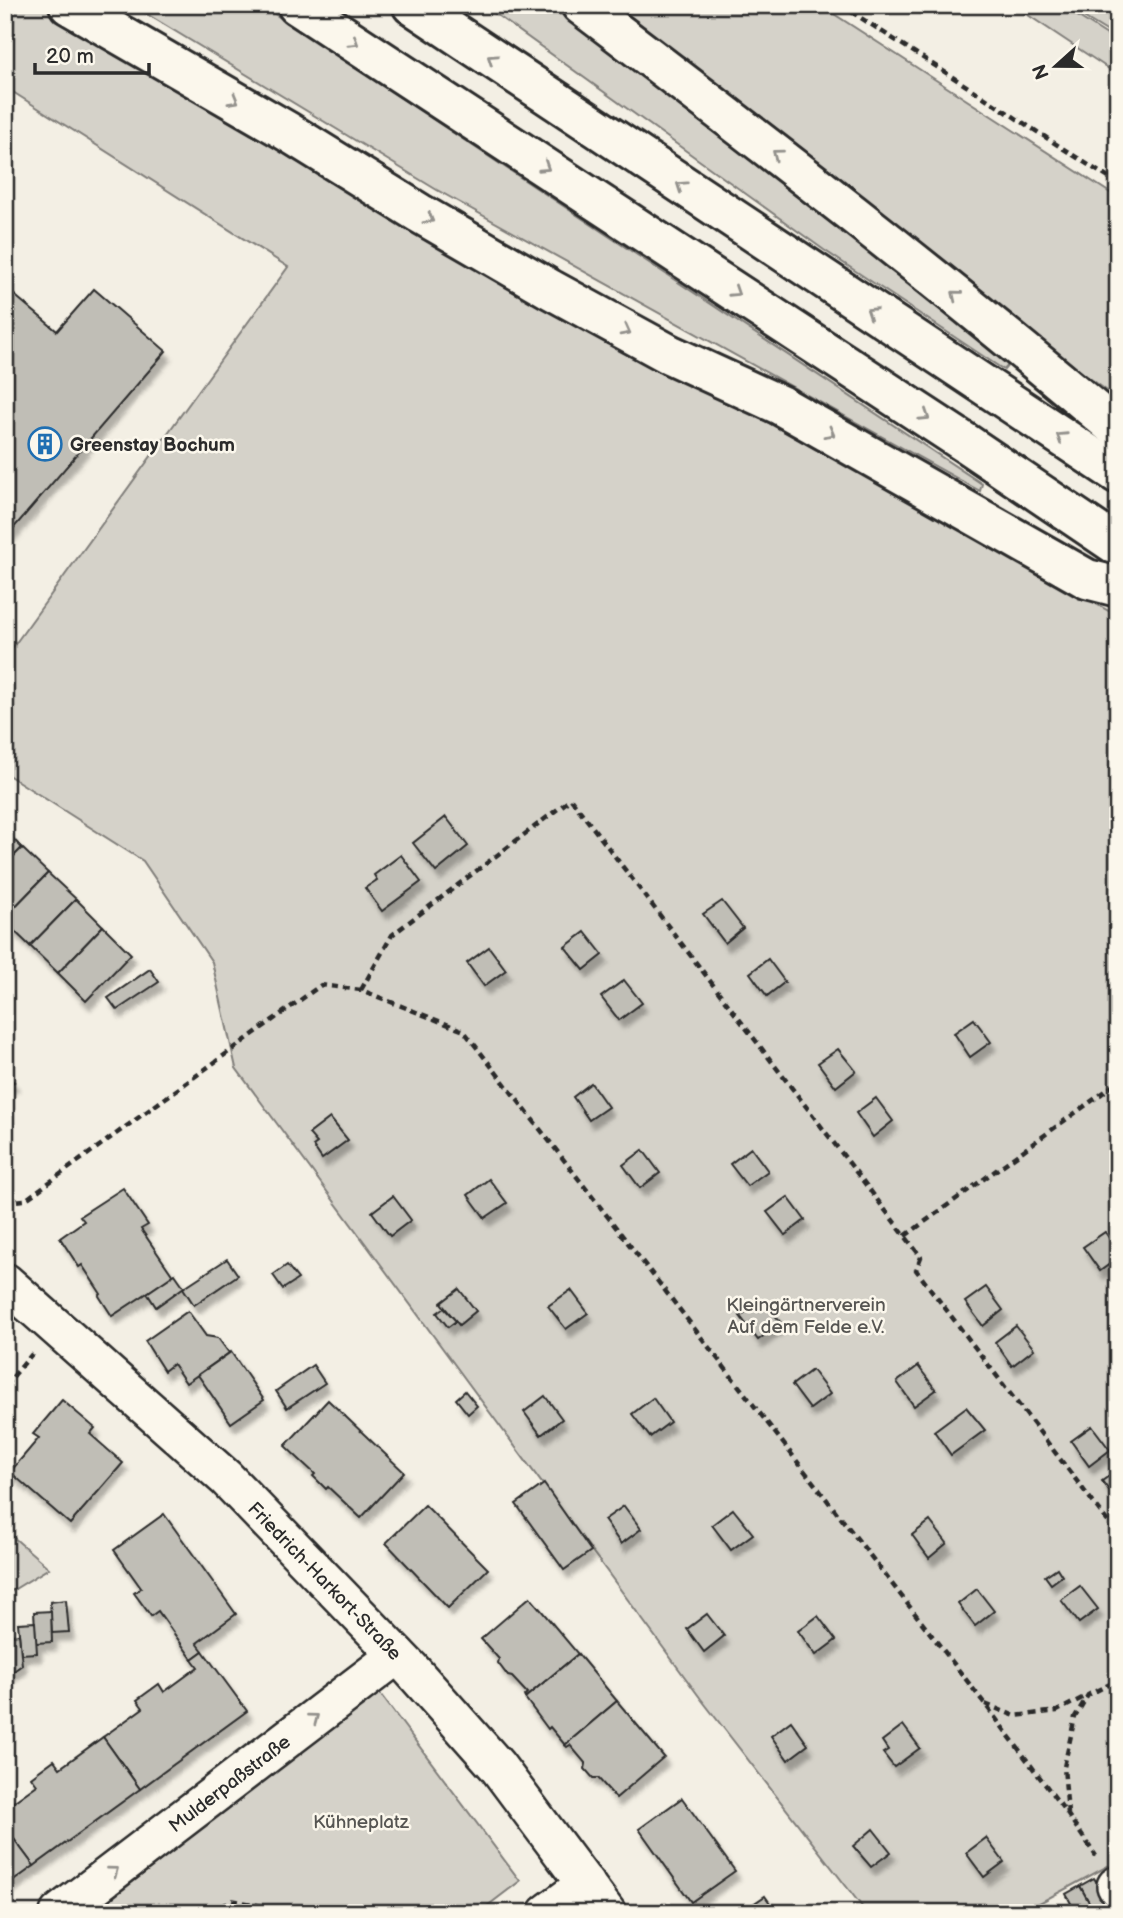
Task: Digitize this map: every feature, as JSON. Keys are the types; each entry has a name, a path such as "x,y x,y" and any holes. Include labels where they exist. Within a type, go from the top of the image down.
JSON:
{"highway":[{"path":"69,5 285,130 419,213 550,289 669,354 780,405 1087,579 1118,587"},
{"path":"297,5 1118,546"},
{"path":"412,5 1118,474"},
{"path":"581,5 839,202 1009,338 1118,430"}],"street":[{"name":"Friedrich-Harkort-Straße","path":"5,1282 220,1473 397,1655 497,1766 596,1898"},
{"name":"Mulderpaßstraße","path":"60,1913 397,1655"},
{"path":"547,1913 596,1898"}],"path":[{"path":"841,5 1118,184"},
{"path":"361,990 392,935 571,799 921,1257 916,1270 1118,1535"},
{"path":"5,1202 24,1200 321,985 361,990 464,1031 985,1704 1068,1815 1117,1888"},
{"path":"905,1236 1118,1082"},
{"path":"985,1704 1015,1716 1057,1711 1118,1680"},
{"path":"1068,1815 1064,1767 1075,1717 1088,1695"},
{"path":"215,1912 231,1900 300,1913"}],"green space":[{"name":"Kleingärtnerverein Auf dem Felde e.V.","path":"5,5 41,5 521,286 1118,616 1118,1871 1108,1866 1021,1913 867,1913 701,1699 236,1068 212,962 143,861 5,773 5,658 288,267 5,87"},
{"path":"132,5 261,5 982,484 980,491 437,190"},
{"path":"483,5 554,5 1010,363 1004,370 824,250"},
{"path":"612,5 820,5 1118,198 1118,399 1018,325"},
{"path":"1013,5 1060,5 1118,42 1118,75"},
{"path":"1064,5 1118,5 1118,38"},
{"path":"5,1530 49,1568 5,1595"},
{"name":"Kühneplatz","path":"378,1691 520,1881 478,1913 93,1913"}],"building":[{"name":"Greenstay Bochum","path":"5,287 57,331 94,289 166,351 5,538"},
{"path":"446,817 468,846 436,872 413,843"},
{"path":"5,830 22,848 5,865"},
{"path":"22,848 48,873 5,917 5,865"},
{"path":"401,855 421,882 382,911 365,888 377,880 374,875"},
{"path":"48,873 76,899 30,946 5,922 5,917"},
{"path":"76,899 103,926 58,973 30,946"},
{"path":"722,901 743,928 725,943 703,914"},
{"path":"103,926 131,954 86,1001 58,973"},
{"path":"585,932 603,955 584,970 565,947"},
{"path":"489,947 506,970 484,986 467,963"},
{"path":"768,959 785,982 767,996 750,973"},
{"path":"150,969 159,982 117,1010 108,998"},
{"path":"624,980 642,1003 619,1020 601,997"},
{"path":"974,1019 991,1042 970,1057 954,1033"},
{"path":"838,1049 856,1071 836,1087 818,1063"},
{"path":"5,1074 14,1082 5,1088"},
{"path":"591,1083 608,1107 589,1120 573,1097"},
{"path":"876,1098 893,1121 873,1137 856,1113"},
{"path":"330,1118 348,1140 322,1159 313,1146 317,1143 309,1134"},
{"path":"751,1148 768,1171 747,1186 730,1164"},
{"path":"643,1150 660,1173 640,1188 623,1165"},
{"path":"489,1179 507,1203 485,1218 468,1195"},
{"path":"123,1188 148,1225 141,1229 173,1276 112,1316 82,1265 79,1267 60,1238 84,1221 80,1216"},
{"path":"393,1196 411,1220 390,1236 372,1212"},
{"path":"788,1197 805,1220 785,1235 767,1212"},
{"path":"1105,1232 1118,1251 1118,1258 1100,1271 1083,1247"},
{"path":"227,1259 238,1275 194,1305 183,1288"},
{"path":"287,1265 298,1279 283,1289 273,1275"},
{"path":"175,1274 184,1287 156,1307 147,1293"},
{"path":"986,1287 1003,1310 983,1326 965,1302"},
{"path":"459,1289 476,1311 459,1325 441,1303"},
{"path":"571,1290 588,1313 566,1329 548,1306"},
{"path":"763,1300 781,1323 758,1340 740,1316"},
{"path":"444,1308 456,1321 448,1327 437,1313"},
{"path":"188,1311 206,1336 218,1338 229,1353 186,1383 173,1364 164,1371 145,1341"},
{"path":"1016,1326 1034,1349 1012,1366 995,1342"},
{"path":"231,1352 264,1400 231,1423 198,1375"},
{"path":"313,1365 325,1383 287,1408 276,1391"},
{"path":"918,1366 936,1390 914,1406 897,1382"},
{"path":"812,1370 830,1394 810,1409 792,1385"},
{"path":"465,1391 477,1406 468,1414 456,1399"},
{"path":"545,1396 562,1419 541,1435 524,1412"},
{"path":"653,1398 670,1422 650,1437 632,1414"},
{"path":"62,1400 95,1428 90,1434 123,1463 70,1524 10,1472 39,1438 33,1434"},
{"path":"328,1400 404,1472 361,1518 328,1487 326,1489 313,1476 315,1474 285,1446"},
{"path":"966,1407 985,1430 951,1455 934,1431"},
{"path":"1092,1426 1110,1450 1089,1466 1071,1441"},
{"path":"1118,1470 1118,1502 1102,1481"},
{"path":"544,1484 591,1551 564,1570 516,1504"},
{"path":"425,1505 488,1569 448,1608 386,1543"},
{"path":"624,1506 641,1529 621,1544 604,1520"},
{"path":"733,1509 753,1534 731,1550 712,1525"},
{"path":"164,1514 236,1614 197,1643 203,1651 192,1659 158,1611 151,1616 134,1593 141,1588 114,1550"},
{"path":"930,1521 947,1543 929,1558 912,1535"},
{"path":"1057,1568 1062,1576 1051,1584 1045,1576"},
{"path":"1080,1586 1098,1609 1079,1623 1061,1600"},
{"path":"977,1589 994,1611 975,1626 958,1604"},
{"path":"530,1597 578,1654 525,1698 527,1693 508,1676 498,1663 499,1659 481,1639"},
{"path":"66,1600 69,1632 52,1633 50,1602"},
{"path":"51,1611 52,1642 36,1643 34,1612"},
{"path":"707,1614 724,1636 704,1652 687,1629"},
{"path":"818,1616 836,1640 816,1655 798,1631"},
{"path":"35,1622 37,1653 21,1654 18,1623"},
{"path":"19,1634 22,1665 5,1677 5,1636"},
{"path":"203,1651 247,1711 140,1789 103,1737 143,1708 137,1700 159,1684 164,1692 198,1667 192,1659"},
{"path":"578,1654 617,1701 565,1745 550,1727 548,1729 525,1698"},
{"path":"617,1701 664,1757 616,1798 598,1778 593,1778 585,1769 586,1764 570,1745 565,1745"},
{"path":"791,1721 808,1745 788,1760 771,1736"},
{"path":"903,1725 920,1748 894,1767 883,1753 888,1750 882,1741"},
{"path":"103,1737 140,1789 34,1866 5,1827 5,1808 37,1785 31,1777 54,1760 60,1768"},
{"path":"682,1798 735,1871 691,1902 639,1829"},
{"path":"5,1827 34,1866 5,1887"},
{"path":"873,1829 891,1852 871,1867 853,1846"},
{"path":"986,1838 1004,1862 984,1877 966,1853"},
{"path":"1094,1878 1110,1905 1095,1913 1080,1886"},
{"path":"1080,1886 1095,1913 1076,1913 1066,1894"},
{"path":"765,1896 777,1913 740,1913"}],"place":[{"name":"Greenstay Bochum","path":"45,444"}]}
